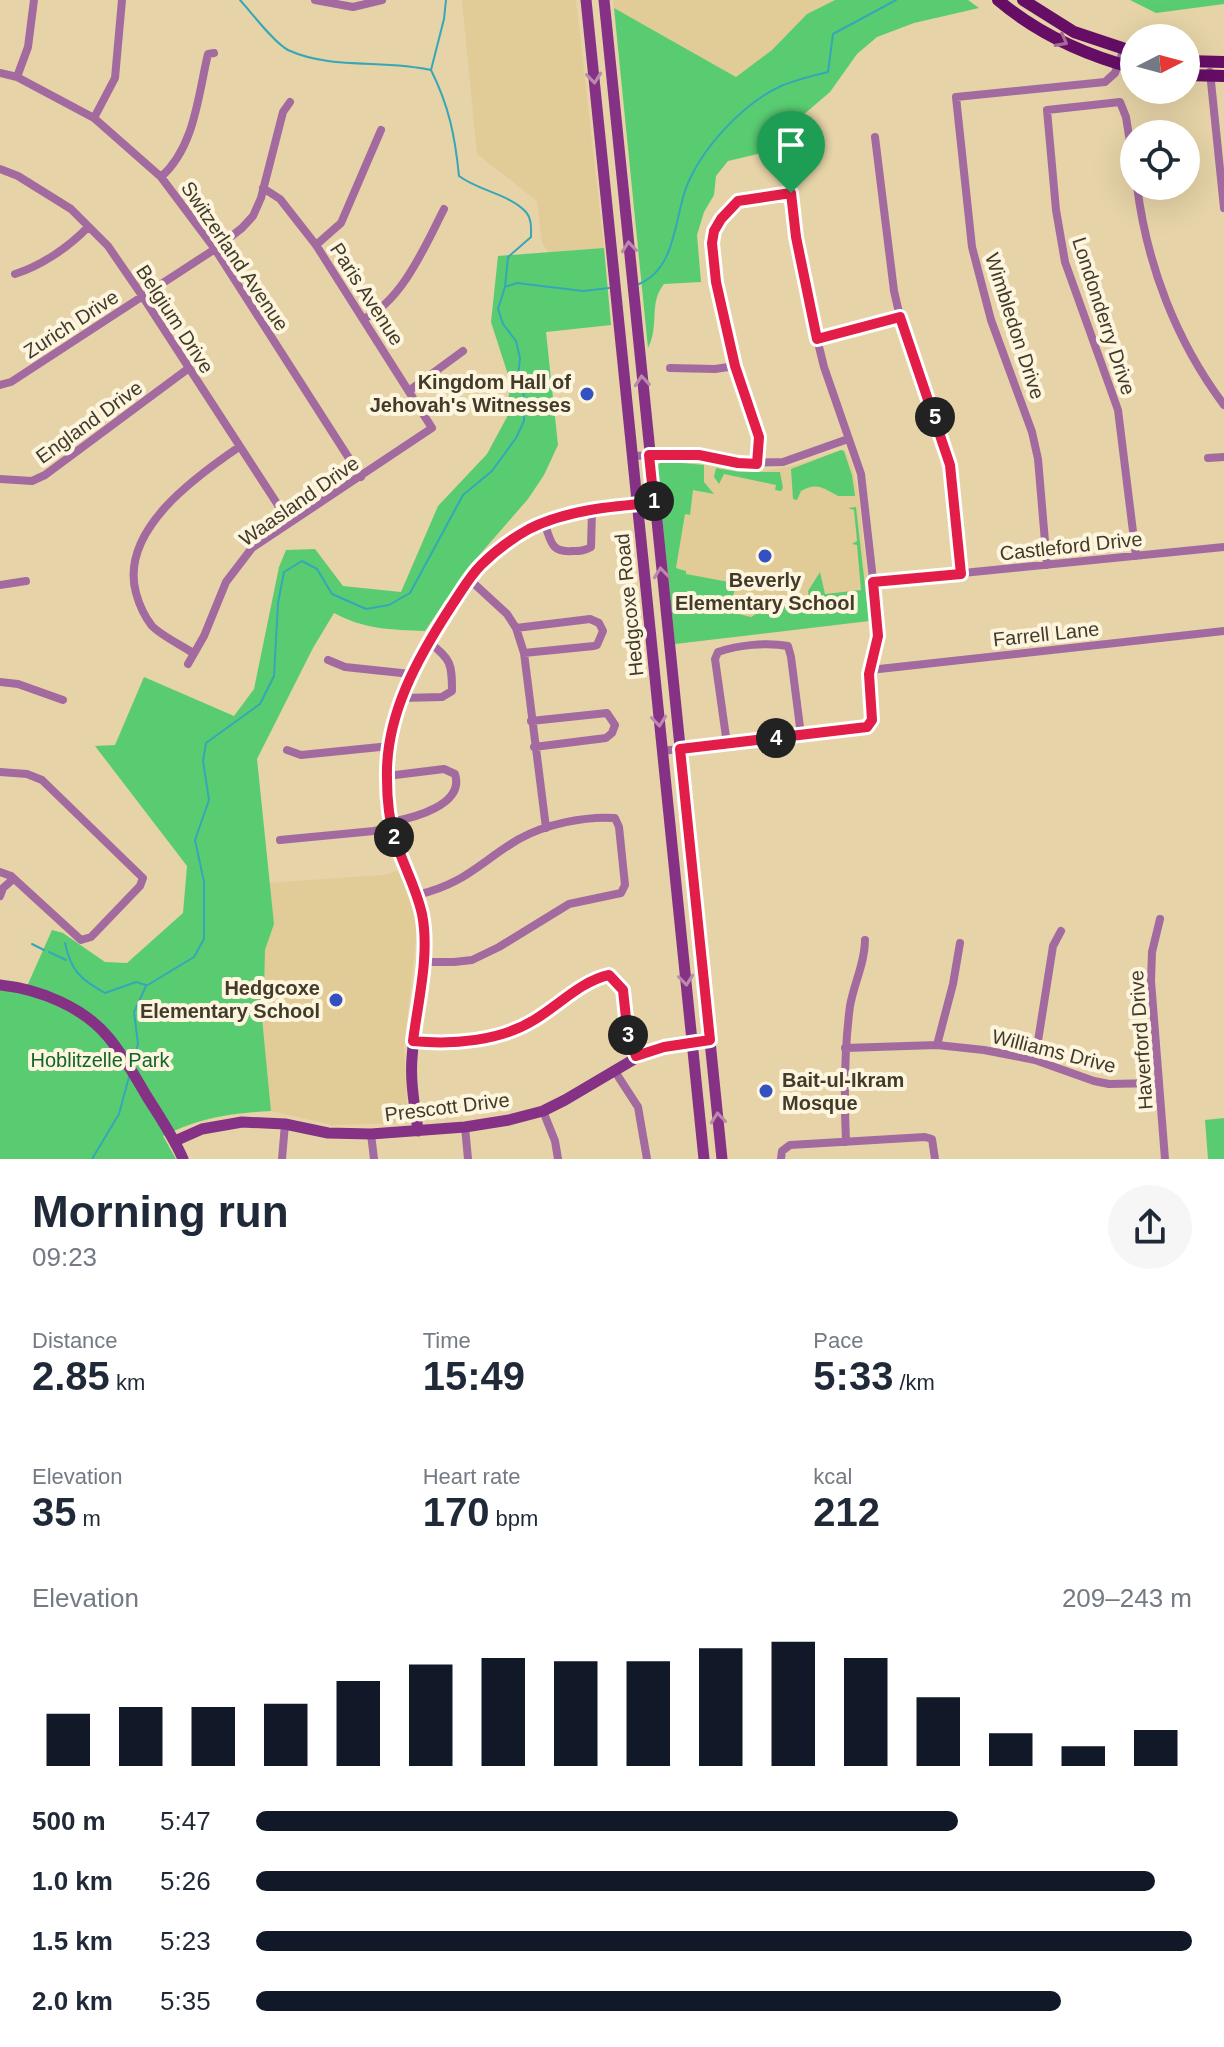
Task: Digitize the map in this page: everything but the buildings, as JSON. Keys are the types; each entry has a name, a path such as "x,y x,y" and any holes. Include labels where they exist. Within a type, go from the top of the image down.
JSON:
{"main road":[{"name":"Hedgcoxe Road","path":"586,0 704,1159"},
{"name":"Hedgcoxe Road","path":"604,0 722,1159"},
{"path":"998,0 1025,20 1069,45 1119,64"},
{"path":"1025,20 1027,4 1074,32 1120,47"},
{"path":"588,25 606,24"},
{"path":"1200,72 1224,62"},
{"path":"1200,66 1224,76"},
{"path":"603,170 621,169"},
{"path":"418,1131 412,1083 413,1041 423,962 423,917 391,824 387,776 390,746 411,674 469,579 503,546 544,522 592,511 654,503"},
{"path":"0,985 59,1001 96,1024 113,1043 175,1141 183,1159"},
{"name":"Prescott Drive","path":"175,1141 223,1124 262,1122 328,1133 371,1134 465,1127 512,1119 543,1111 636,1056 664,1047 710,1040"}],"street":[{"path":"17,77 30,37 34,0"},
{"path":"94,118 115,78 122,0"},
{"path":"315,0 353,7 382,0"},
{"path":"161,177 183,149 208,54 214,53"},
{"name":"Wimbledon Drive","path":"1047,565 1038,459 1032,432 991,320 972,247 956,97 1105,82 1119,64"},
{"path":"1210,70 1224,208"},
{"name":"Switzerland Avenue","path":"0,73 17,77 94,118 161,177 215,249 361,477"},
{"name":"Zurich Drive","path":"0,385 11,382 143,297 242,228 253,216 283,112 290,102"},
{"name":"Londonderry Drive","path":"1126,120 1120,102 1047,110 1056,210 1065,262 1118,410 1136,556"},
{"path":"316,245 341,223 381,130"},
{"path":"875,137 900,317 950,465 961,574"},
{"path":"662,751 871,725 870,670 878,636 861,474 817,339 796,237 789,166 782,162"},
{"name":"Belgium Drive","path":"0,169 18,176 71,209 108,246 289,522"},
{"name":"Paris Avenue","path":"263,188 280,199 316,245 432,428"},
{"path":"757,464 759,437 735,366 716,282 712,251 714,231 738,201 791,193"},
{"path":"1139,200 1155,276 1191,356 1224,405"},
{"path":"363,319 372,315 388,299 414,268 444,209"},
{"path":"15,274 27,270 77,239 88,227"},
{"path":"817,339 900,317"},
{"path":"410,390 463,351"},
{"path":"670,368 735,366"},
{"name":"England Drive","path":"0,479 32,481 45,475 189,368"},
{"name":"Waasland Drive","path":"188,664 204,636 226,582 252,548 432,428"},
{"path":"632,456 699,455 757,464 800,458 848,439"},
{"path":"193,653 153,627 145,614 135,586 133,570 136,555 144,535 179,494 201,473 239,447"},
{"path":"1208,458 1224,457"},
{"path":"544,522 555,549 560,552 587,550 591,547 592,511"},
{"name":"Castleford Drive","path":"873,582 1224,547"},
{"path":"469,579 497,602 516,628 524,653 546,828"},
{"path":"0,585 26,581"},
{"path":"516,628 590,619 599,623 603,631 594,646 524,653"},
{"name":"Farrell Lane","path":"870,670 1224,631"},
{"path":"402,698 442,697 452,691 449,659 429,642"},
{"path":"727,744 716,674 718,652 776,644 788,646 801,735"},
{"path":"328,660 345,667 411,674"},
{"path":"0,682 18,684 63,700"},
{"path":"531,721 607,713 615,725 606,738 534,747"},
{"path":"287,750 301,755 390,746"},
{"path":"280,840 374,831 425,814 455,793 458,786 455,774 444,769 387,776"},
{"path":"0,772 27,774 42,780 143,878 132,895 85,940 78,939 11,876 0,872"},
{"path":"417,895 442,889 460,880 522,837 546,828 604,817 615,818 619,827 625,885 621,893 569,904 472,960 423,962"},
{"path":"0,896 11,881 11,876"},
{"name":"Haverford Drive","path":"1160,919 1152,952 1151,981 1165,1159"},
{"path":"1035,1060 1053,946 1061,931"},
{"path":"846,1142 845,1048 851,1002 865,953 865,940"},
{"path":"937,1045 960,943"},
{"path":"413,1041 474,1040 516,1029 591,981 609,975 623,990 628,1037 636,1056"},
{"name":"Williams Drive","path":"845,1048 937,1045 984,1050 1035,1060 1109,1084 1159,1083"},
{"path":"614,1070 638,1107 647,1159"},
{"path":"543,1111 558,1159"},
{"path":"282,1159 285,1124"},
{"path":"465,1127 468,1159"},
{"path":"371,1134 374,1159"},
{"path":"781,1155 790,1145 925,1137 932,1139 935,1159"}],"shaded area":[{"path":"462,0 576,0 604,248 550,254 542,243 537,201 477,154"},
{"path":"613,0 835,0 807,14 772,50 736,77 614,8"},
{"name":"Beverly Elementary School","path":"844,449 852,465 858,491 872,621 675,644 655,465 658,461 691,460 732,469 761,471 792,466"},
{"name":"Hedgcoxe Elementary School","path":"400,870 413,905 417,929 404,1047 408,1123 332,1125 271,1111 261,1007 265,950 274,924 268,883 383,875"}],"green space":[{"path":"835,0 968,0 979,8 914,23 877,37 857,54 830,92 766,152 728,161 716,176 714,195 704,212 697,235 701,282 664,284 656,299 648,348 614,8 736,77 772,50 807,14"},
{"path":"1130,0 1224,0 1224,4 1156,13"},
{"name":"Hoblitzelle Park","path":"604,248 611,325 546,332 558,445 528,499 468,568 425,631 367,625 334,613 257,759 274,924 265,950 261,1007 271,1111 216,1118 163,1136 176,1159 0,1159 0,990 24,993 52,930 63,933 105,962 127,963 183,913 187,866 95,746 115,745 144,677 234,716 254,689 279,567 286,550 315,549 343,586 401,592 438,506 487,454 507,417 510,381 491,322 498,256"},
{"path":"841,450 852,475 855,496 838,496 816,487 801,491 797,500 793,499 791,469"},
{"path":"660,463 704,465 704,482 714,494 693,490 690,515 685,514 676,568 686,571 686,574 745,585 735,590 731,601 705,604 705,607 731,605 739,614 751,617 772,596 809,598 808,591 820,572 825,594 861,590 857,545 852,544 857,541 854,510 848,508 856,507 869,621 675,644 657,467"},
{"path":"716,468 740,472 780,472 783,488 781,491 775,490 776,485 724,474 719,484 714,477"},
{"path":"1224,1118 1224,1159 1208,1159 1205,1120"}],"waterway":[{"path":"240,0 276,41 288,50 322,60 431,70"},
{"path":"133,1063 138,1044 134,1012 146,986 194,957 204,939 204,882 195,840 209,800 203,761 206,743 260,704 274,676 278,603 284,572 302,561 317,569 332,594 366,609 389,605 410,593 463,495 492,471 516,438 524,421 524,396 518,378 520,358 516,341 503,324 498,309 505,287 508,257 531,237 530,221 519,206 459,176 450,122 431,70 446,0"},
{"path":"639,284 651,277 667,255 686,188 702,158 724,129 766,94 786,84 828,72 833,34 896,0"},
{"path":"505,287 517,283 583,291 609,288"},
{"path":"65,943 70,961 78,973 105,993 136,982 146,985"},
{"path":"32,944 44,950"},
{"path":"49,952 66,960"},
{"path":"92,1159 119,1114 129,1077"}],"place":[{"name":"Kingdom Hall of Jehovah's Witnesses","path":"587,394"},
{"name":"Beverly Elementary School","path":"765,556"},
{"name":"Hedgcoxe Elementary School","path":"336,1000"},
{"name":"Bait-ul-Ikram Mosque","path":"766,1091"}],"route":[{"path":"791,193 796,237 817,339 900,317 950,465 961,574 873,582 878,636 869,674 871,725 680,749 710,1040 664,1047 636,1056 628,1037 623,990 609,975 591,981 516,1029 474,1040 413,1041 423,962 423,917 392,827 387,776 391,737 411,674 469,579 510,540 544,522 615,506 654,503 649,455 699,455 757,464 759,437 735,366 716,282 712,243 721,219 738,201 791,193"}]}
